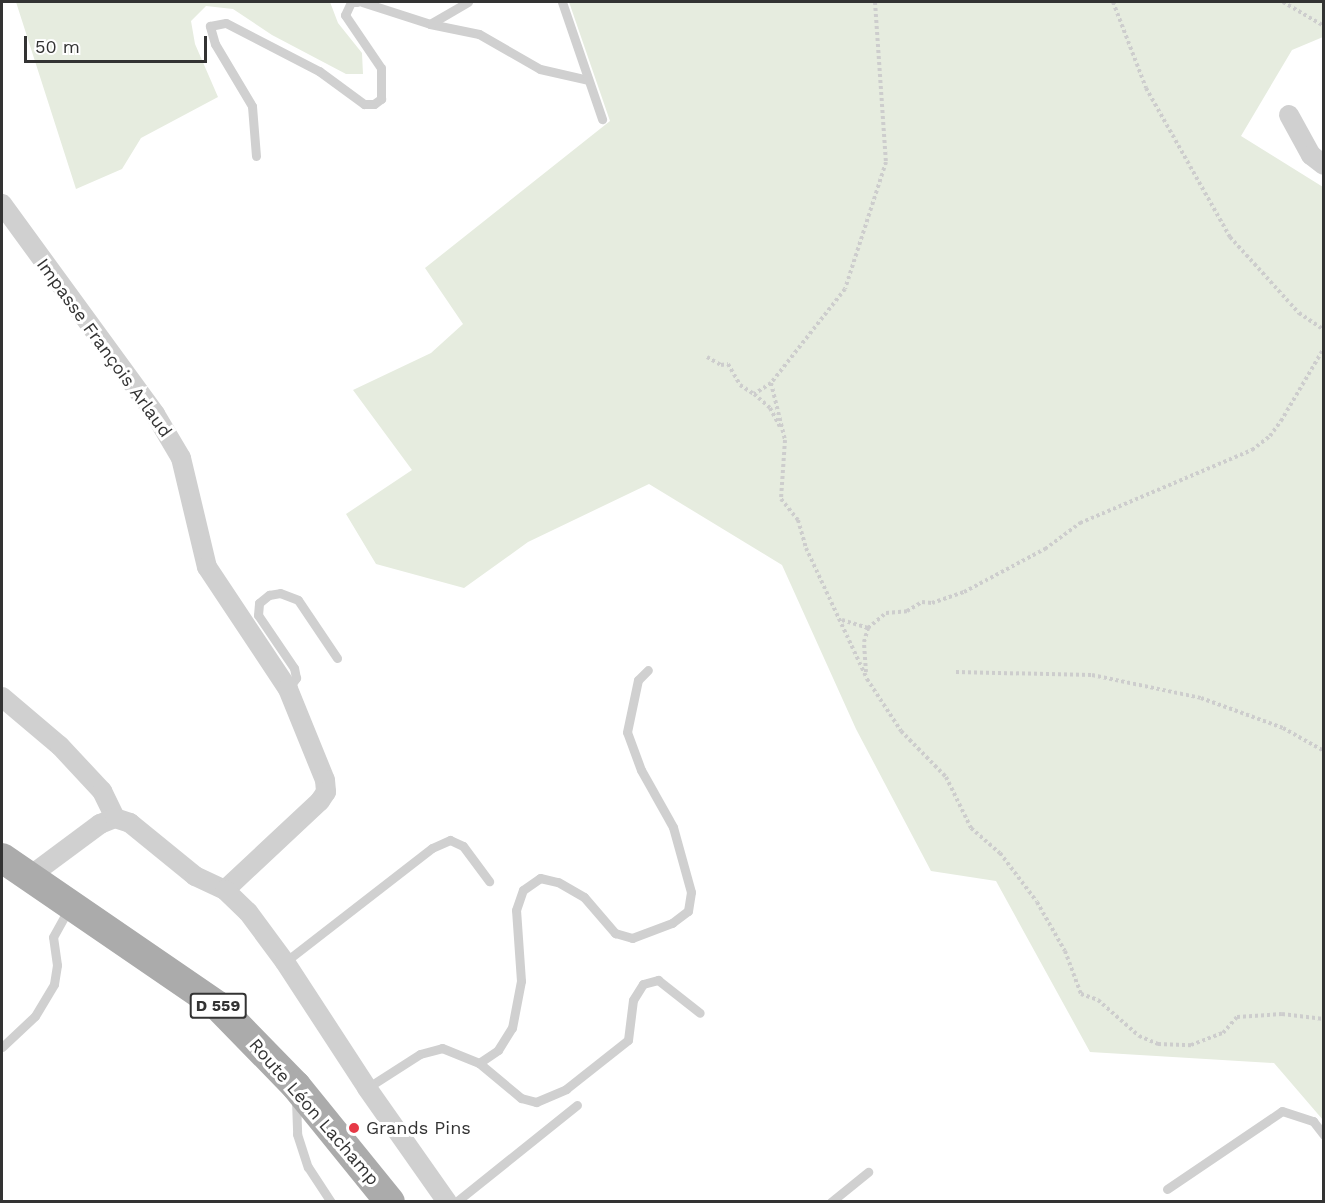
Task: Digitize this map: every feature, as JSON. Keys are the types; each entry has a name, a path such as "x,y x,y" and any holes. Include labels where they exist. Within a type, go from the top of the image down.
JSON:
{"main road":[{"name":"Route Léon Lachamp","path":"2,858 218,1006 296,1086 390,1202"}],"street":[{"path":"1289,115 1311,155 1323,165"},
{"name":"Impasse François Arlaud","path":"2,204 171,440 188,480 207,567 288,690 325,780 326,792 225,890"},
{"path":"2,697 74,761 102,791 115,818"},
{"path":"30,876 100,824 115,818 130,823 195,876 225,890 248,912 285,962 367,1089 447,1202"}],"lane":[{"path":"256,156 252,106 215,44 210,26 226,23 319,71 364,104 374,104 381,99 381,68 345,15 351,2 357,2"},
{"path":"362,2 430,24 479,34 540,69 588,80"},
{"path":"430,24 468,2"},
{"path":"562,2 602,119"},
{"path":"288,690 296,678 294,668 258,615 259,603 269,595 280,593 298,600 337,658"},
{"path":"479,1063 498,1050 512,1028 521,981 516,910 522,890 540,878 558,882 584,897 615,933 632,938 672,923 688,911 691,892 673,826 640,770 627,732 638,680 648,670"},
{"path":"285,962 432,848 450,840 463,846 489,882"},
{"path":"2,1047 35,1016 54,984 57,965 53,937 72,904"},
{"path":"367,1089 420,1054 442,1048 479,1063 521,1098 536,1102 566,1089 628,1040 633,1000 643,984 658,980 700,1013"},
{"path":"296,1086 297,1134 308,1167 331,1202"},
{"path":"456,1202 577,1105"},
{"path":"1167,1189 1282,1111 1313,1121 1323,1135"},
{"path":"831,1202 868,1172"}],"path":[{"path":"754,394 771,383 845,289 885,162 875,2"},
{"path":"1113,2 1146,88 1230,237 1299,313 1323,330"},
{"path":"1283,2 1323,26"},
{"path":"867,679 864,642 868,628 886,613 907,611 922,602 932,603 964,592 1045,549 1080,523 1252,450 1281,421 1323,348"},
{"path":"707,357 721,365 728,363 740,385 770,408 782,429"},
{"path":"771,383 782,429 786,461 781,499 798,520 806,548 842,619 867,679 901,731 946,777 971,828 1000,853 1036,902 1065,951 1081,994 1098,1000 1139,1036 1158,1044 1191,1045 1223,1033 1237,1017 1282,1014 1323,1019"},
{"path":"842,619 868,628"},
{"path":"956,672 1092,675 1201,698 1283,728 1323,751"}],"shaded area":[{"path":"16,2 330,2 338,23 362,53 363,74 346,74 272,35 233,9 206,6 191,21 195,44 218,97 141,138 122,169 76,189"},
{"path":"569,2 1323,2 1323,37 1292,50 1241,136 1323,187 1323,1120 1274,1063 1090,1052 996,881 931,871 856,729 782,565 649,484 528,542 464,588 376,564 346,514 412,470 353,390 431,353 463,324 425,268 610,121"}],"place":[{"name":"Grands Pins","path":"354,1128"}]}
